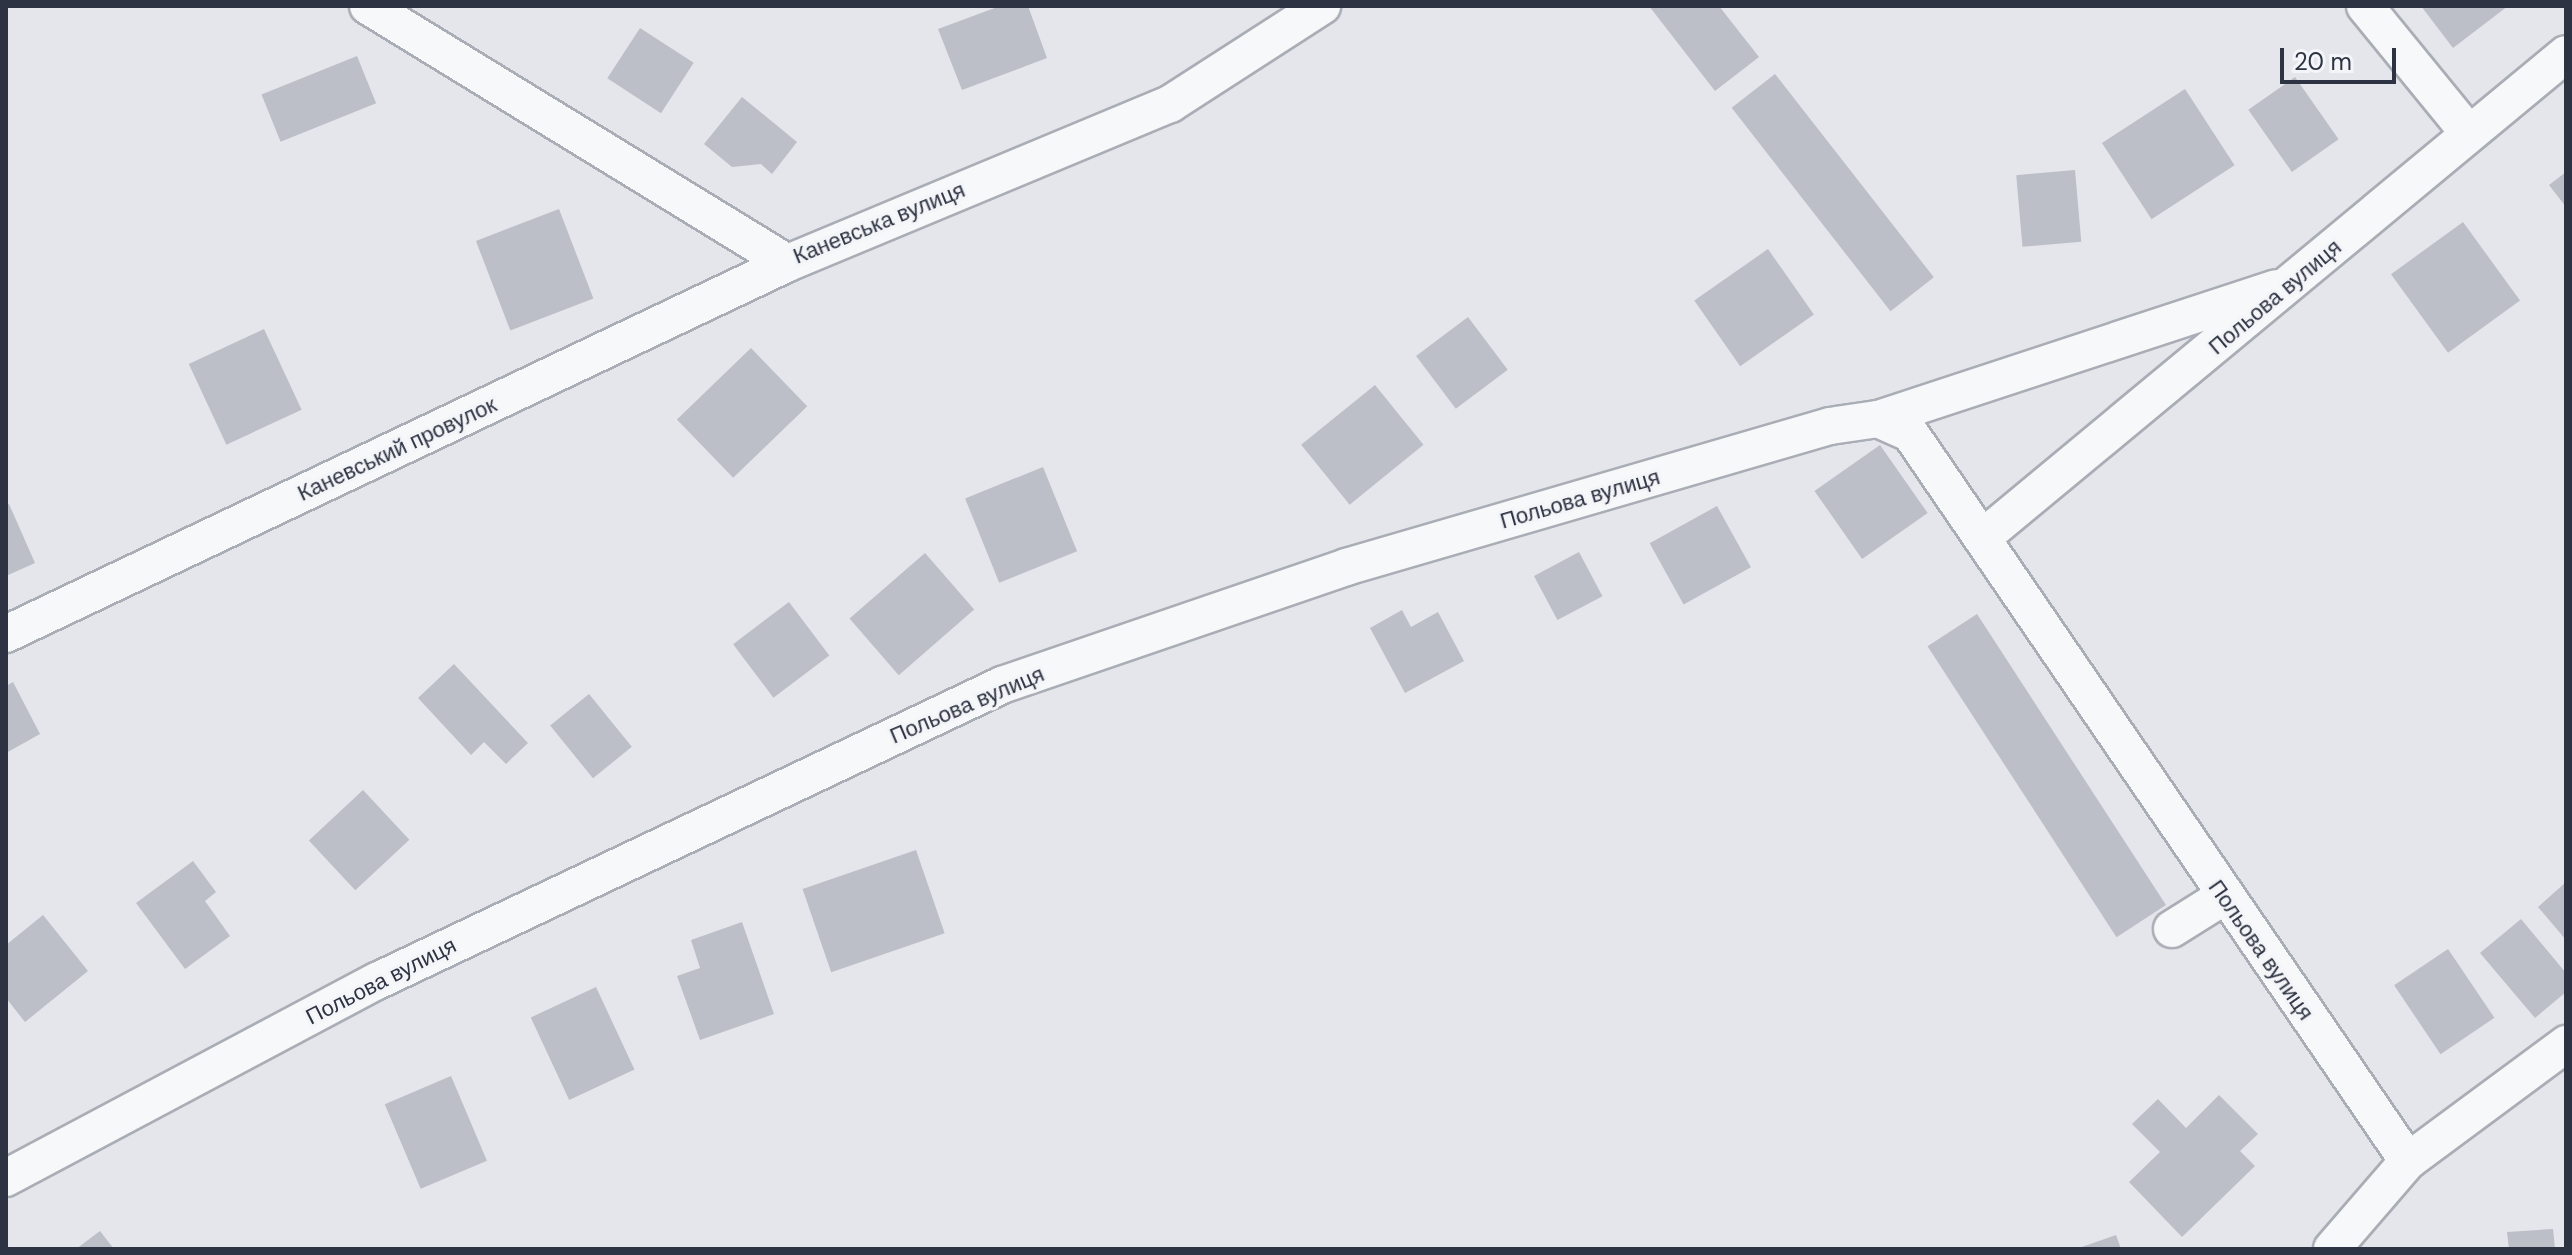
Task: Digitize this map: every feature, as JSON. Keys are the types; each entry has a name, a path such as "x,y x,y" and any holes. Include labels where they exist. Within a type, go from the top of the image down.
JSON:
{"street":[{"name":"Каневська вулиця","path":"368,6 788,263 1170,104 1322,6"},
{"path":"2365,6 2467,131"},
{"name":"Польова вулиця","path":"1982,538 2297,281 2467,131 2566,54"},
{"name":"Каневський провулок","path":"6,634 788,263"},
{"path":"1878,419 2297,281"},
{"name":"Польова вулиця","path":"6,1178 377,981 1002,685 1346,567 1830,426 1878,419 1910,433 2223,897 2408,1161"},
{"path":"2172,929 2223,897"},
{"path":"2332,1249 2408,1161 2566,1044"}],"building":[{"path":"1000,6 1028,6 1047,58 962,90 938,29"},
{"path":"1649,6 1719,6 1759,57 1715,91"},
{"path":"2421,6 2508,6 2453,48"},
{"path":"640,28 694,63 661,113 607,78"},
{"path":"357,56 376,103 281,142 262,95"},
{"path":"1775,74 1934,277 1891,311 1732,108"},
{"path":"2295,77 2339,139 2292,172 2248,110"},
{"path":"2185,89 2235,165 2152,219 2102,143"},
{"path":"742,97 797,142 772,174 761,164 732,167 704,144"},
{"path":"2075,170 2081,242 2022,247 2016,175"},
{"path":"2566,172 2566,207 2549,185"},
{"path":"559,209 593,299 510,331 476,241"},
{"path":"2463,222 2520,300 2448,353 2391,274"},
{"path":"1768,249 1814,315 1740,366 1694,301"},
{"path":"1468,317 1508,370 1456,409 1416,356"},
{"path":"264,329 302,410 226,445 189,364"},
{"path":"751,348 807,406 733,478 677,420"},
{"path":"1375,385 1423,445 1350,505 1301,445"},
{"path":"1880,445 1928,513 1862,559 1814,491"},
{"path":"1043,467 1077,551 999,583 965,498"},
{"path":"9,504 35,563 6,576 6,505"},
{"path":"1717,506 1751,567 1684,605 1650,543"},
{"path":"1579,552 1602,596 1557,620 1534,576"},
{"path":"925,553 974,610 899,675 850,619"},
{"path":"789,602 829,656 773,698 733,644"},
{"path":"1402,610 1411,627 1438,612 1464,661 1405,693 1370,628"},
{"path":"1977,614 2166,905 2117,937 1928,646"},
{"path":"454,664 528,743 506,764 484,742 471,755 418,698"},
{"path":"13,682 40,734 6,753 6,686"},
{"path":"589,694 632,747 593,778 550,725"},
{"path":"363,790 409,840 355,890 309,840"},
{"path":"916,850 945,933 831,972 803,889"},
{"path":"193,861 216,892 205,901 230,936 185,969 136,903"},
{"path":"2566,882 2566,940 2538,907"},
{"path":"43,915 88,971 25,1022 6,998 6,945"},
{"path":"2521,919 2566,973 2566,992 2535,1018 2480,953"},
{"path":"742,922 774,1014 700,1040 677,976 700,968 691,940"},
{"path":"2448,949 2494,1018 2441,1054 2394,985"},
{"path":"596,987 634,1069 569,1100 531,1017"},
{"path":"451,1076 487,1161 421,1189 385,1104"},
{"path":"2219,1095 2258,1134 2240,1151 2255,1166 2182,1237 2129,1182 2160,1152 2132,1124 2158,1099 2186,1128"},
{"path":"2553,1229 2555,1249 2509,1249 2507,1232"},
{"path":"100,1231 114,1249 76,1249"},
{"path":"2116,1235 2121,1249 2076,1249"}]}
